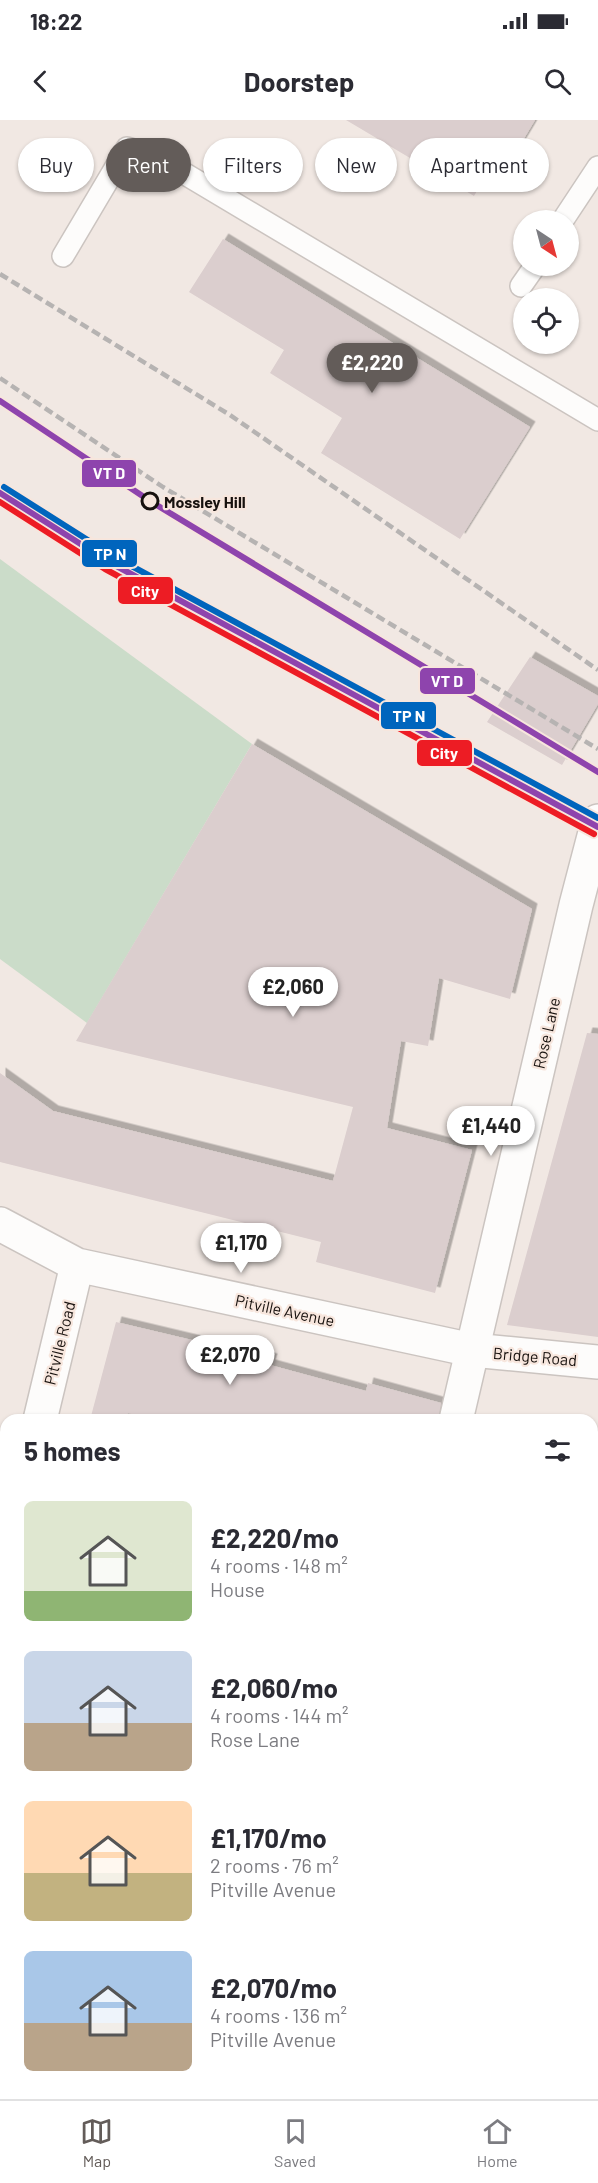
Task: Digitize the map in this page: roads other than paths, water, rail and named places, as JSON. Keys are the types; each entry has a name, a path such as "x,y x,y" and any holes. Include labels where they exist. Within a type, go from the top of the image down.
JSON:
{"street":[{"name":"Rose Lane","path":"457,1414 576,905 598,821"},
{"name":"Pitville Avenue","path":"0,1224 77,1265 472,1350"},
{"name":"Pitville Road","path":"41,1414 77,1265"},
{"name":"Bridge Road","path":"472,1350 598,1362"}],"lane":[{"path":"63,256 127,148 155,156 598,420"},
{"path":"570,210 598,167"},
{"path":"521,286 528,276"}],"railway":[{"path":"0,274 230,415 598,670"},
{"path":"0,378 163,487 598,749"}],"place":[{"name":"Mossley Hill","path":"150,501"}]}
